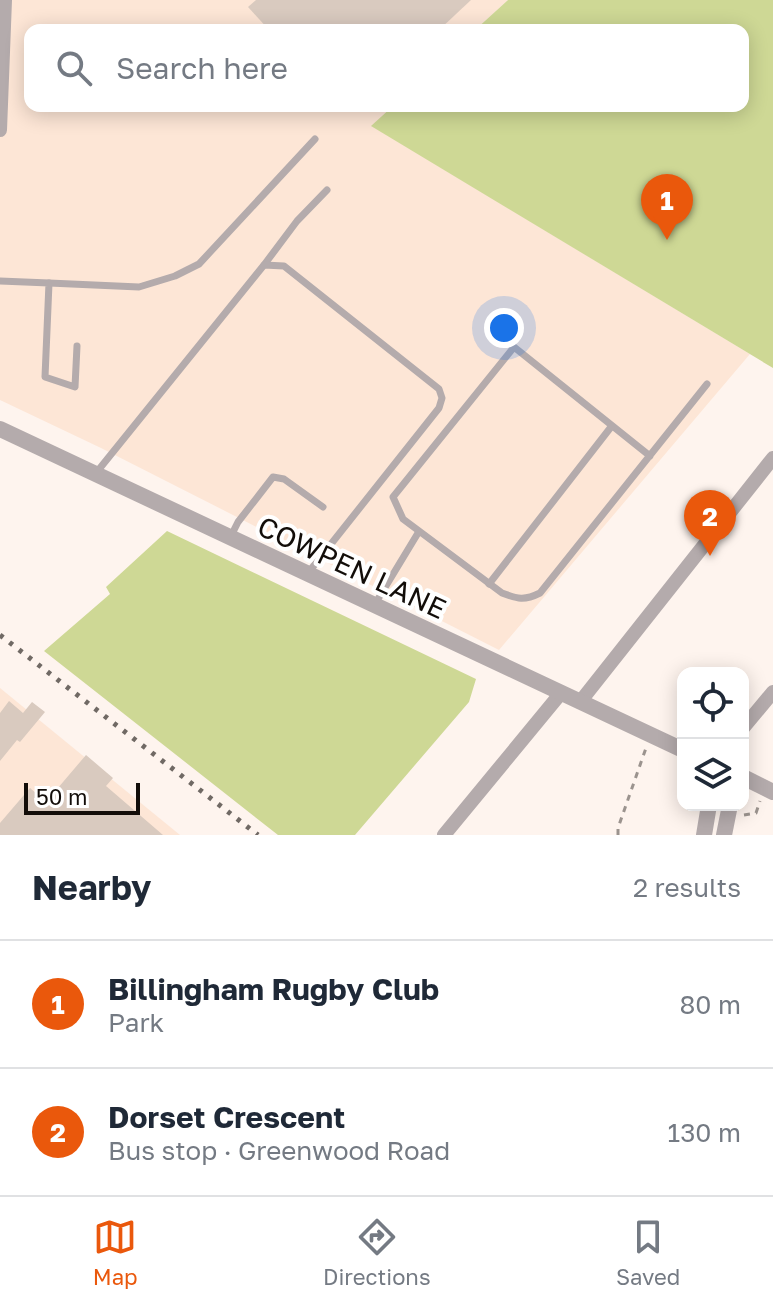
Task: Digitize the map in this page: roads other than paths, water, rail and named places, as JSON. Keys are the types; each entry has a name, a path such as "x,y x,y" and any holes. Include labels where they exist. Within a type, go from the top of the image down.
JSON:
{"street":[{"path":"0,130 5,0"},
{"name":"COWPEN LANE","path":"0,429 677,747"},
{"path":"580,702 773,458"},
{"path":"749,721 773,692"},
{"path":"444,835 561,693"},
{"path":"749,780 769,790"},
{"path":"704,835 708,811"},
{"path":"724,835 728,811"}],"lane":[{"path":"0,281 139,287 175,276 199,264 315,139"},
{"path":"95,474 297,221 327,190"},
{"path":"264,265 284,266 439,389 442,398 439,408 307,574"},
{"path":"49,283 45,377 75,387 77,346"},
{"path":"650,456 514,347 393,497 403,519 418,533 502,593 517,599 528,599 540,593 650,456 707,384"},
{"path":"489,584 611,427"},
{"path":"230,538 238,522 273,477 284,479 323,507"},
{"path":"374,606 418,533"}],"railway":[{"path":"0,635 258,835"}],"place":[{"name":"Billingham Rugby Club","path":"667,240"},
{"name":"Dorset Crescent","path":"710,556"}]}
